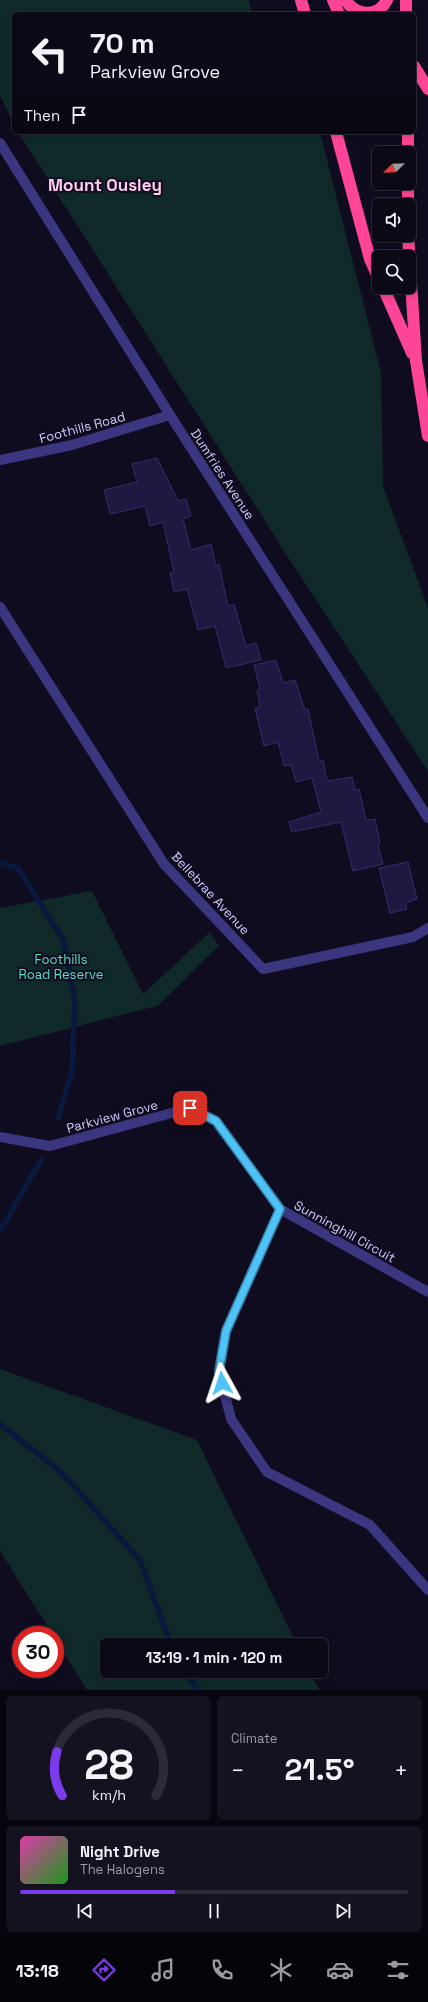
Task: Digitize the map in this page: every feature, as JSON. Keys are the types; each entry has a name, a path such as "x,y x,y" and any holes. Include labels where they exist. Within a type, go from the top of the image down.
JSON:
{"highway":[{"path":"301,0 304,12"},
{"path":"333,0 338,12"},
{"path":"346,0 354,10 363,12"},
{"path":"370,12 380,8 386,0"},
{"path":"406,0 406,12"},
{"path":"416,69 428,88"},
{"path":"337,134 372,263"},
{"path":"408,134 408,146"},
{"path":"408,242 416,361 428,436"},
{"path":"386,294 416,361"}],"street":[{"name":"Dumfries Avenue","path":"0,143 170,416 428,818"},
{"name":"Foothills Road","path":"0,460 72,445 170,416"},
{"name":"Bellebrae Avenue","path":"0,607 164,864 263,969 413,937 428,928"},
{"name":"Parkview Grove","path":"0,1136 50,1146 190,1108 216,1121 280,1209"},
{"name":"Sunninghill Circuit","path":"428,1292 280,1209 226,1331 219,1371 231,1419 267,1472 370,1525 428,1590"}],"green space":[{"path":"0,0 249,0 252,12 12,12 12,120 0,95"},
{"path":"19,134 321,134 381,373 383,486 428,608 428,771 284,551"},
{"name":"Foothills Road Reserve","path":"92,891 143,994 210,932 219,946 157,1006 0,1046 0,908"},
{"path":"0,1369 197,1440 294,1638 100,1638 100,1678 313,1678 319,1690 87,1690 64,1653 64,1626 47,1626 0,1551"}],"building":[{"path":"157,458 178,501 186,499 191,516 183,519 191,550 211,544 216,566 219,564 228,606 234,604 246,646 256,643 261,660 226,668 215,626 198,630 187,589 174,592 170,573 174,572 163,522 150,526 145,506 110,514 104,490 137,482 132,464"},
{"path":"276,660 283,683 295,680 305,710 308,709 319,761 323,760 327,781 352,777 355,790 359,789 366,820 375,819 380,843 378,846 383,864 353,871 341,822 292,832 289,822 321,812 312,778 296,782 291,765 284,766 278,742 264,746 255,708 260,707 257,691 260,689 254,665"},
{"path":"408,862 417,899 405,903 407,909 390,913 379,868"}],"waterway":[{"path":"0,863 18,868 64,941 75,1002 72,1071 58,1119"},
{"path":"0,1231 41,1160"},
{"path":"0,1424 61,1472 140,1560 168,1638"},
{"path":"189,1678 199,1690"}],"district":[{"name":"Mount Ousley","path":"105,185"}],"route":[{"path":"190,1108 216,1121 280,1209 226,1331 219,1371 222,1383"}]}
